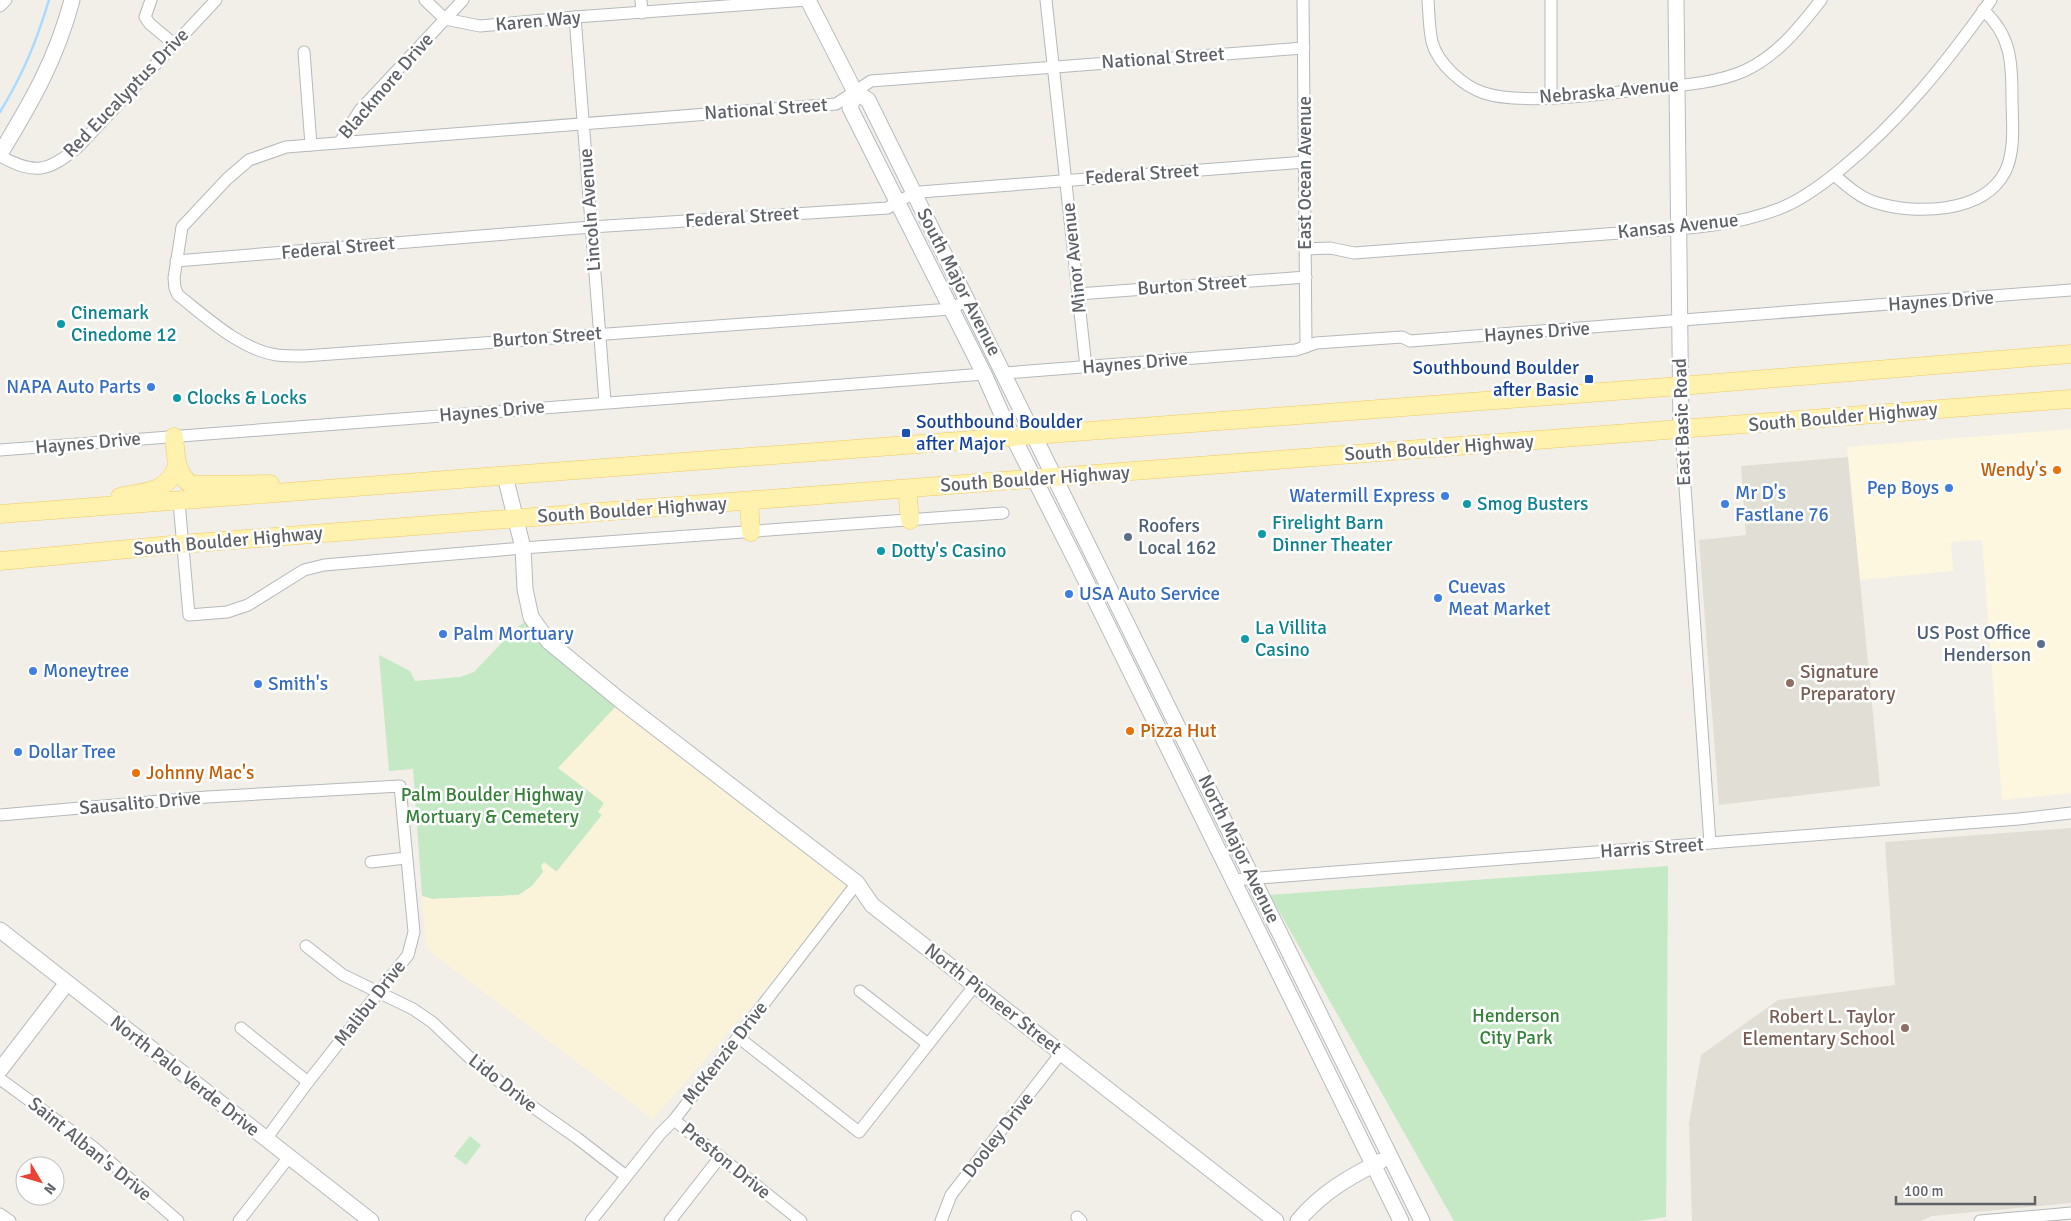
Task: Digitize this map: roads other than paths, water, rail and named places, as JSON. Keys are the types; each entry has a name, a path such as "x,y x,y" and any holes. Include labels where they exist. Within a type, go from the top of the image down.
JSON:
{"main road":[{"path":"0,514 179,502 2071,354"},
{"name":"South Boulder Highway","path":"0,561 182,544 2071,399"},
{"path":"174,437 177,466 186,481 192,485 270,484 302,492"},
{"path":"70,510 161,488 168,483 177,466"},
{"path":"907,489 910,520"},
{"path":"749,501 751,532"}],"street":[{"path":"0,6 6,0"},
{"path":"0,155 52,62 72,0"},
{"path":"151,0 145,17 150,24 174,44"},
{"name":"Red Eucalyptus Drive","path":"0,155 28,169 49,166 58,162 78,147 216,0"},
{"path":"425,0 445,19"},
{"name":"Blackmore Drive","path":"176,261 182,227 227,178 248,160 286,147 340,142 360,110 463,0"},
{"path":"641,0 642,13"},
{"name":"Karen Way","path":"445,19 480,26 808,0"},
{"name":"South Major Avenue","path":"808,0 855,92 868,100 1055,478"},
{"name":"Minor Avenue","path":"1046,0 1086,367"},
{"name":"East Ocean Avenue","path":"1304,0 1306,347"},
{"name":"Nebraska Avenue","path":"1428,0 1432,42 1438,55 1451,72 1472,88 1484,93 1512,98 1551,98 1615,93 1722,78 1744,71 1772,55 1795,34 1821,0"},
{"path":"1551,0 1551,98"},
{"name":"East Basic Road","path":"1676,0 1678,321 1681,430 1710,843"},
{"name":"Kansas Avenue","path":"1305,249 1330,248 1354,253 1732,224 1782,208 1812,191 1834,175 1858,155 1903,110 1950,56 1990,0"},
{"path":"1834,175 1850,189 1873,202 1906,210 1956,206 1984,195 1992,189 2005,172 2012,150 2012,65 2008,45 1994,19 1983,10"},
{"name":"Lincoln Avenue","path":"575,17 605,402"},
{"name":"National Street","path":"340,142 836,104 871,81 1304,48"},
{"path":"304,52 311,145"},
{"name":"South Major Avenue","path":"855,92 850,108 984,374 1034,480"},
{"name":"Federal Street","path":"176,261 591,227 888,208 897,201 915,194 1066,180 1305,162"},
{"name":"Burton Street","path":"176,261 174,278 178,295 228,334 263,351 276,355 304,356 950,308 968,300"},
{"name":"Burton Street","path":"1078,294 1306,277"},
{"name":"Haynes Drive","path":"1004,373 1296,350 1316,343 1402,337 1410,341 2071,290"},
{"name":"Haynes Drive","path":"0,450 984,374"},
{"name":"North Pioneer Street","path":"505,476 523,548 525,590 531,617 549,642 621,701 857,882 872,905 1276,1221"},
{"name":"North Major Avenue","path":"1055,478 1422,1221"},
{"name":"North Major Avenue","path":"1034,480 1078,565 1401,1221"},
{"path":"179,502 188,615 227,612 248,605 304,570 324,565 523,548 1003,513"},
{"path":"1144,700 1162,693"},
{"name":"Sausalito Drive","path":"0,815 217,796 400,786"},
{"name":"Malibu Drive","path":"266,1139 308,1082 380,993 412,947 414,932 400,786"},
{"path":"1194,801 1211,792"},
{"name":"Harris Street","path":"1233,880 2010,820 2071,813"},
{"path":"371,862 406,858"},
{"name":"McKenzie Drive","path":"591,1221 626,1176 674,1120 857,882"},
{"name":"North Palo Verde Drive","path":"0,930 371,1221"},
{"name":"Lido Drive","path":"306,946 343,975 413,1009 432,1022 471,1059 520,1098 577,1138 626,1176"},
{"path":"1283,982 1300,974"},
{"path":"0,1070 67,983"},
{"path":"738,1037 859,1132 975,985"},
{"path":"860,991 928,1044"},
{"path":"241,1028 308,1082"},
{"name":"Dooley Drive","path":"940,1221 951,1195 1061,1053"},
{"name":"Saint Alban's Drive","path":"0,1079 93,1147 178,1221"},
{"name":"Preston Drive","path":"674,1120 801,1221"},
{"path":"1298,1221 1310,1207 1334,1186 1389,1156"},
{"path":"239,1221 289,1157"},
{"path":"670,1221 720,1157"},
{"path":"0,1214 10,1221"},
{"path":"1980,1221 2066,1216"}],"waterway":[{"path":"0,112 16,85 28,58 49,0"}],"place":[{"name":"Cinemark Cinedome 12","path":"61,324"},
{"name":"Southbound Boulder after Basic","path":"1589,379"},
{"name":"NAPA Auto Parts","path":"151,387"},
{"name":"Clocks & Locks","path":"177,398"},
{"name":"Southbound Boulder after Major","path":"906,433"},
{"name":"Wendy's","path":"2057,470"},
{"name":"Pep Boys","path":"1949,488"},
{"name":"Watermill Express","path":"1445,496"},
{"name":"Smog Busters","path":"1467,504"},
{"name":"Mr D's Fastlane 76","path":"1725,504"},
{"name":"Firelight Barn Dinner Theater","path":"1262,534"},
{"name":"Roofers Local 162","path":"1128,537"},
{"name":"Dotty's Casino","path":"881,551"},
{"name":"USA Auto Service","path":"1069,594"},
{"name":"Cuevas Meat Market","path":"1438,598"},
{"name":"Palm Mortuary","path":"443,634"},
{"name":"La Villita Casino","path":"1245,639"},
{"name":"US Post Office Henderson","path":"2041,644"},
{"name":"Moneytree","path":"33,671"},
{"name":"Signature Preparatory","path":"1790,683"},
{"name":"Smith's","path":"258,684"},
{"name":"Pizza Hut","path":"1130,731"},
{"name":"Dollar Tree","path":"18,752"},
{"name":"Johnny Mac's","path":"136,773"},
{"name":"Robert L. Taylor Elementary School","path":"1905,1028"}],"park label":[{"name":"Palm Boulder Highway Mortuary & Cemetery","path":"492,806"},
{"name":"Henderson City Park","path":"1516,1027"}]}
